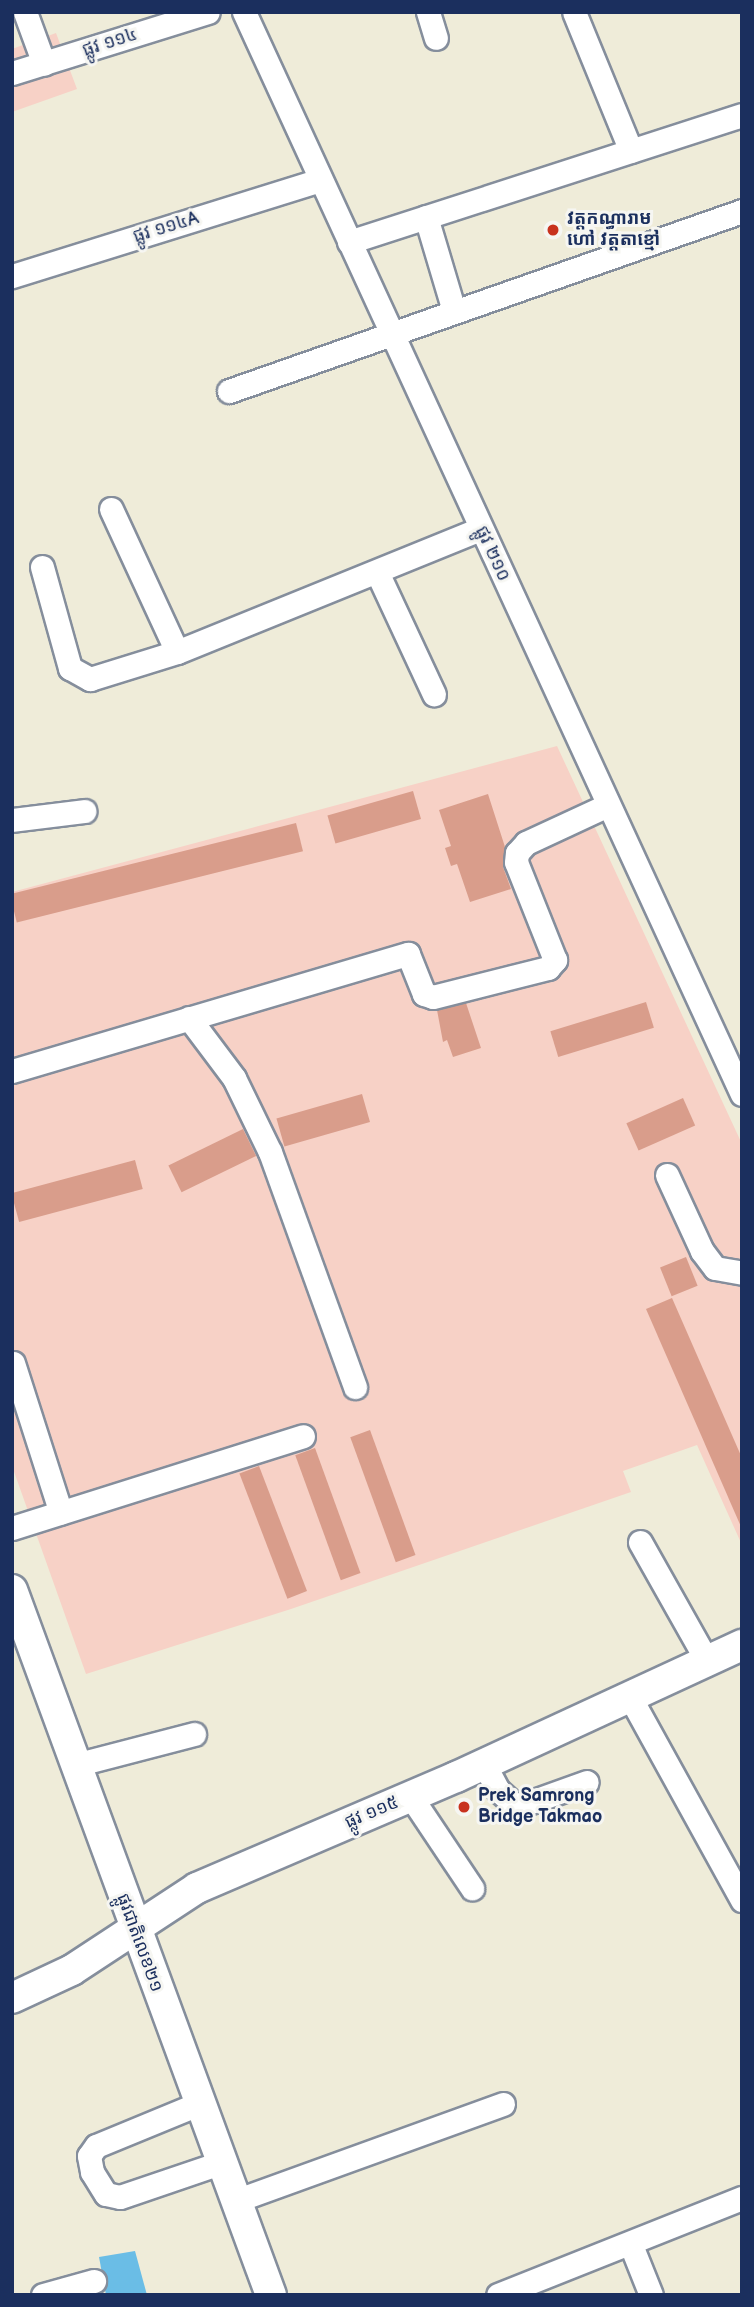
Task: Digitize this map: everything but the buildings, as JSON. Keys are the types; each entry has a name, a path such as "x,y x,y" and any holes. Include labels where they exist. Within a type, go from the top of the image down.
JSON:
{"main road":[{"name":"ផ្លូវជាតិលេខ២១","path":"12,1590 134,1930 271,2295"},
{"name":"ផ្លូវ ១១៥","path":"12,1998 72,1970 197,1888 411,1797 742,1645"}],"street":[{"path":"25,12 44,64"},
{"name":"ផ្លូវ ១១៤","path":"12,73 208,12"},
{"name":"ផ្លូវ ២១០","path":"244,12 742,1094"},
{"path":"428,12 436,38"},
{"path":"574,12 631,151"},
{"path":"349,242 742,115"},
{"name":"ផ្លូវ ១១៤A","path":"12,276 320,180"},
{"path":"229,391 742,211"},
{"path":"426,217 454,311"},
{"path":"111,509 177,652"},
{"path":"42,567 70,668 79,677 90,679 177,652 480,529"},
{"path":"377,572 433,694"},
{"path":"12,1071 408,954 427,997 548,968 555,960 517,853 526,843 608,805"},
{"path":"12,820 85,811"},
{"path":"189,1018 234,1078 270,1152 355,1387"},
{"path":"667,1175 702,1251 715,1268 742,1273"},
{"path":"13,1363 61,1513"},
{"path":"12,1528 303,1436"},
{"path":"640,1542 706,1661"},
{"path":"630,1697 742,1900"},
{"path":"75,1765 194,1734"},
{"path":"484,1764 498,1790 517,1807 587,1782"},
{"path":"411,1797 472,1888"},
{"path":"198,2104 96,2146 89,2156 92,2172 106,2194 120,2197 220,2163"},
{"path":"235,2201 503,2104"},
{"path":"498,2295 631,2245 742,2198"},
{"path":"631,2245 650,2295"},
{"path":"43,2295 94,2281"}],"shaded area":[{"path":"56,33 77,89 12,112 12,49"},
{"path":"557,746 742,1144 742,1545 697,1445 623,1471 631,1492 291,1609 86,1674 12,1466 12,892"}],"water":[{"path":"135,2251 147,2295 106,2295 99,2257"}],"place":[{"name":"វត្តកណ្ធារាម ហៅ វត្តតាខ្មៅ","path":"553,230"},
{"name":"Prek Samrong Bridge Takmao","path":"464,1807"}]}
